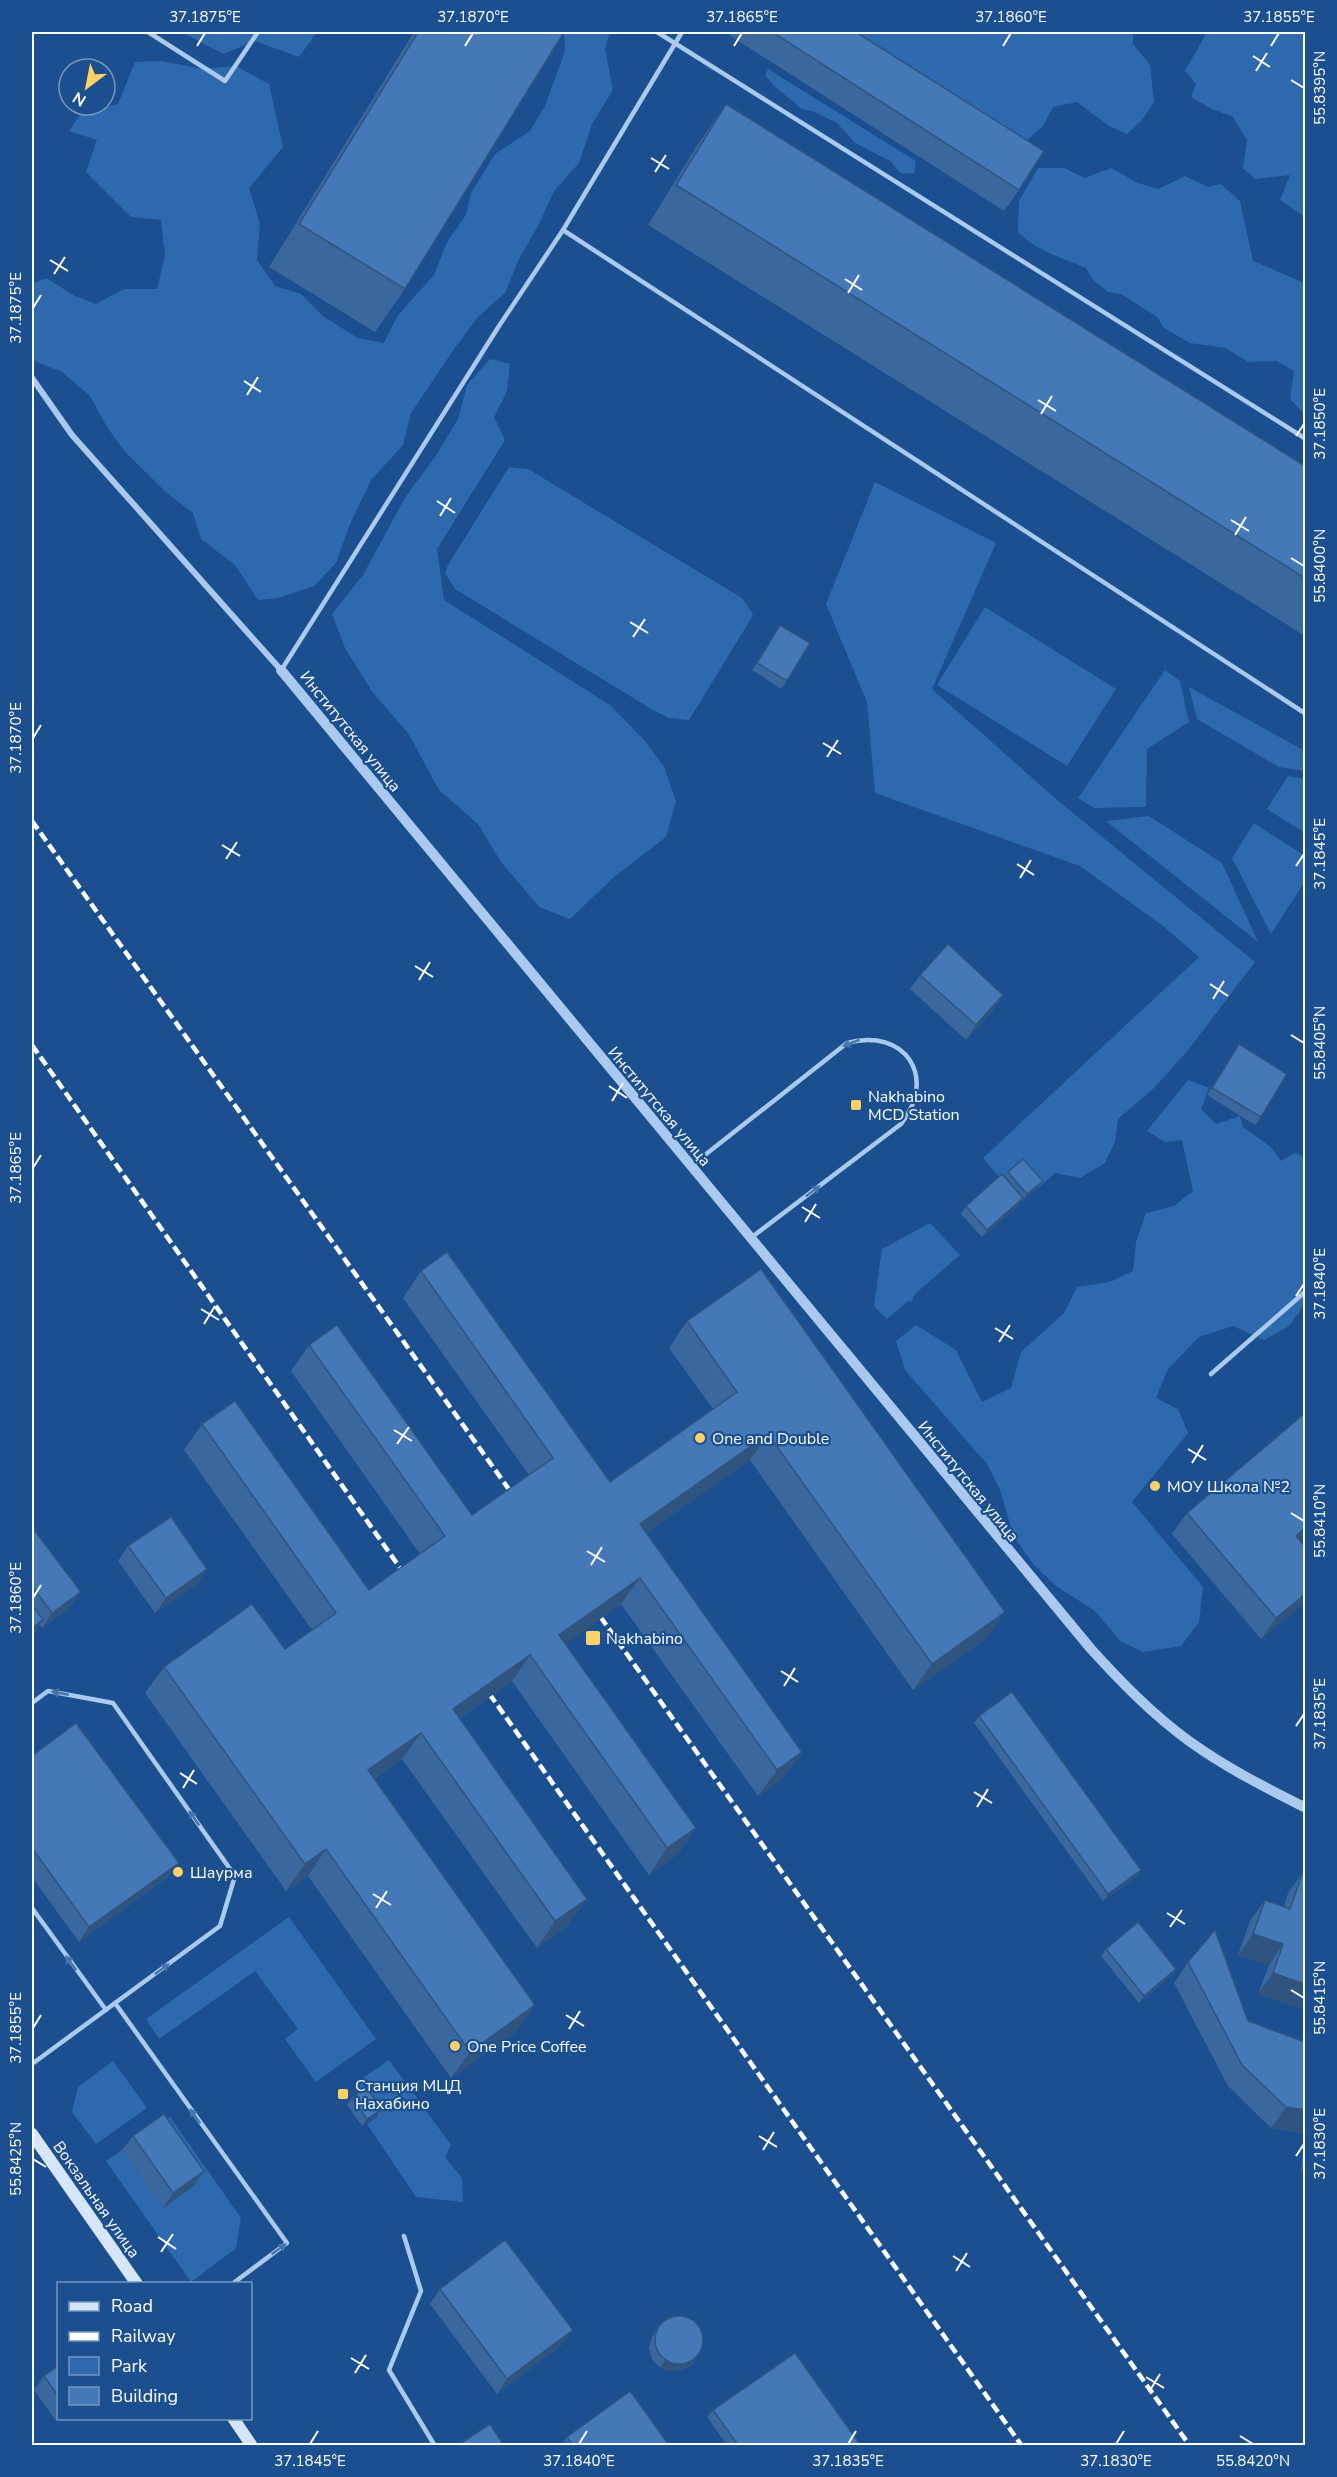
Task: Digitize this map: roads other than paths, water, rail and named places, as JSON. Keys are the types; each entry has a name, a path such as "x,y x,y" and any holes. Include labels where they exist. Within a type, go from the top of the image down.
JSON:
{"main road":[{"name":"Вокзальная улица","path":"32,2134 135,2282"},
{"path":"234,2420 252,2445"}],"street":[{"name":"Институтская улица","path":"32,378 72,435 281,670 1044,1595 1131,1692 1189,1741 1252,1781 1305,1808"}],"lane":[{"path":"148,32 225,81 258,32"},
{"path":"657,32 1305,439"},
{"path":"281,670 499,326 563,230 682,32"},
{"path":"563,230 1305,714"},
{"path":"691,1166 847,1043 862,1038 878,1039 893,1044 905,1054 913,1066 917,1082 916,1097 910,1112 901,1124 750,1239"},
{"path":"1211,1374 1305,1291"},
{"path":"32,1703 48,1691 113,1703 235,1876 220,1926 32,2064"},
{"path":"32,1908 106,2010"},
{"path":"115,2003 287,2243 232,2282"},
{"path":"404,2236 420,2291 389,2370 435,2445"}],"railway":[{"path":"32,821 518,1502"},
{"path":"32,1045 410,1582"},
{"path":"592,1605 1190,2446"},
{"path":"481,1682 1022,2446"}],"place":[{"name":"Nakhabino MCD Station","path":"856,1105"},
{"name":"One and Double","path":"700,1438"},
{"name":"МОУ Школа №2","path":"1155,1486"},
{"name":"Nakhabino","path":"593,1638"},
{"name":"Шаурма","path":"178,1872"},
{"name":"One Price Coffee","path":"455,2046"},
{"name":"Станция МЦД Нахабино","path":"343,2094"}]}
